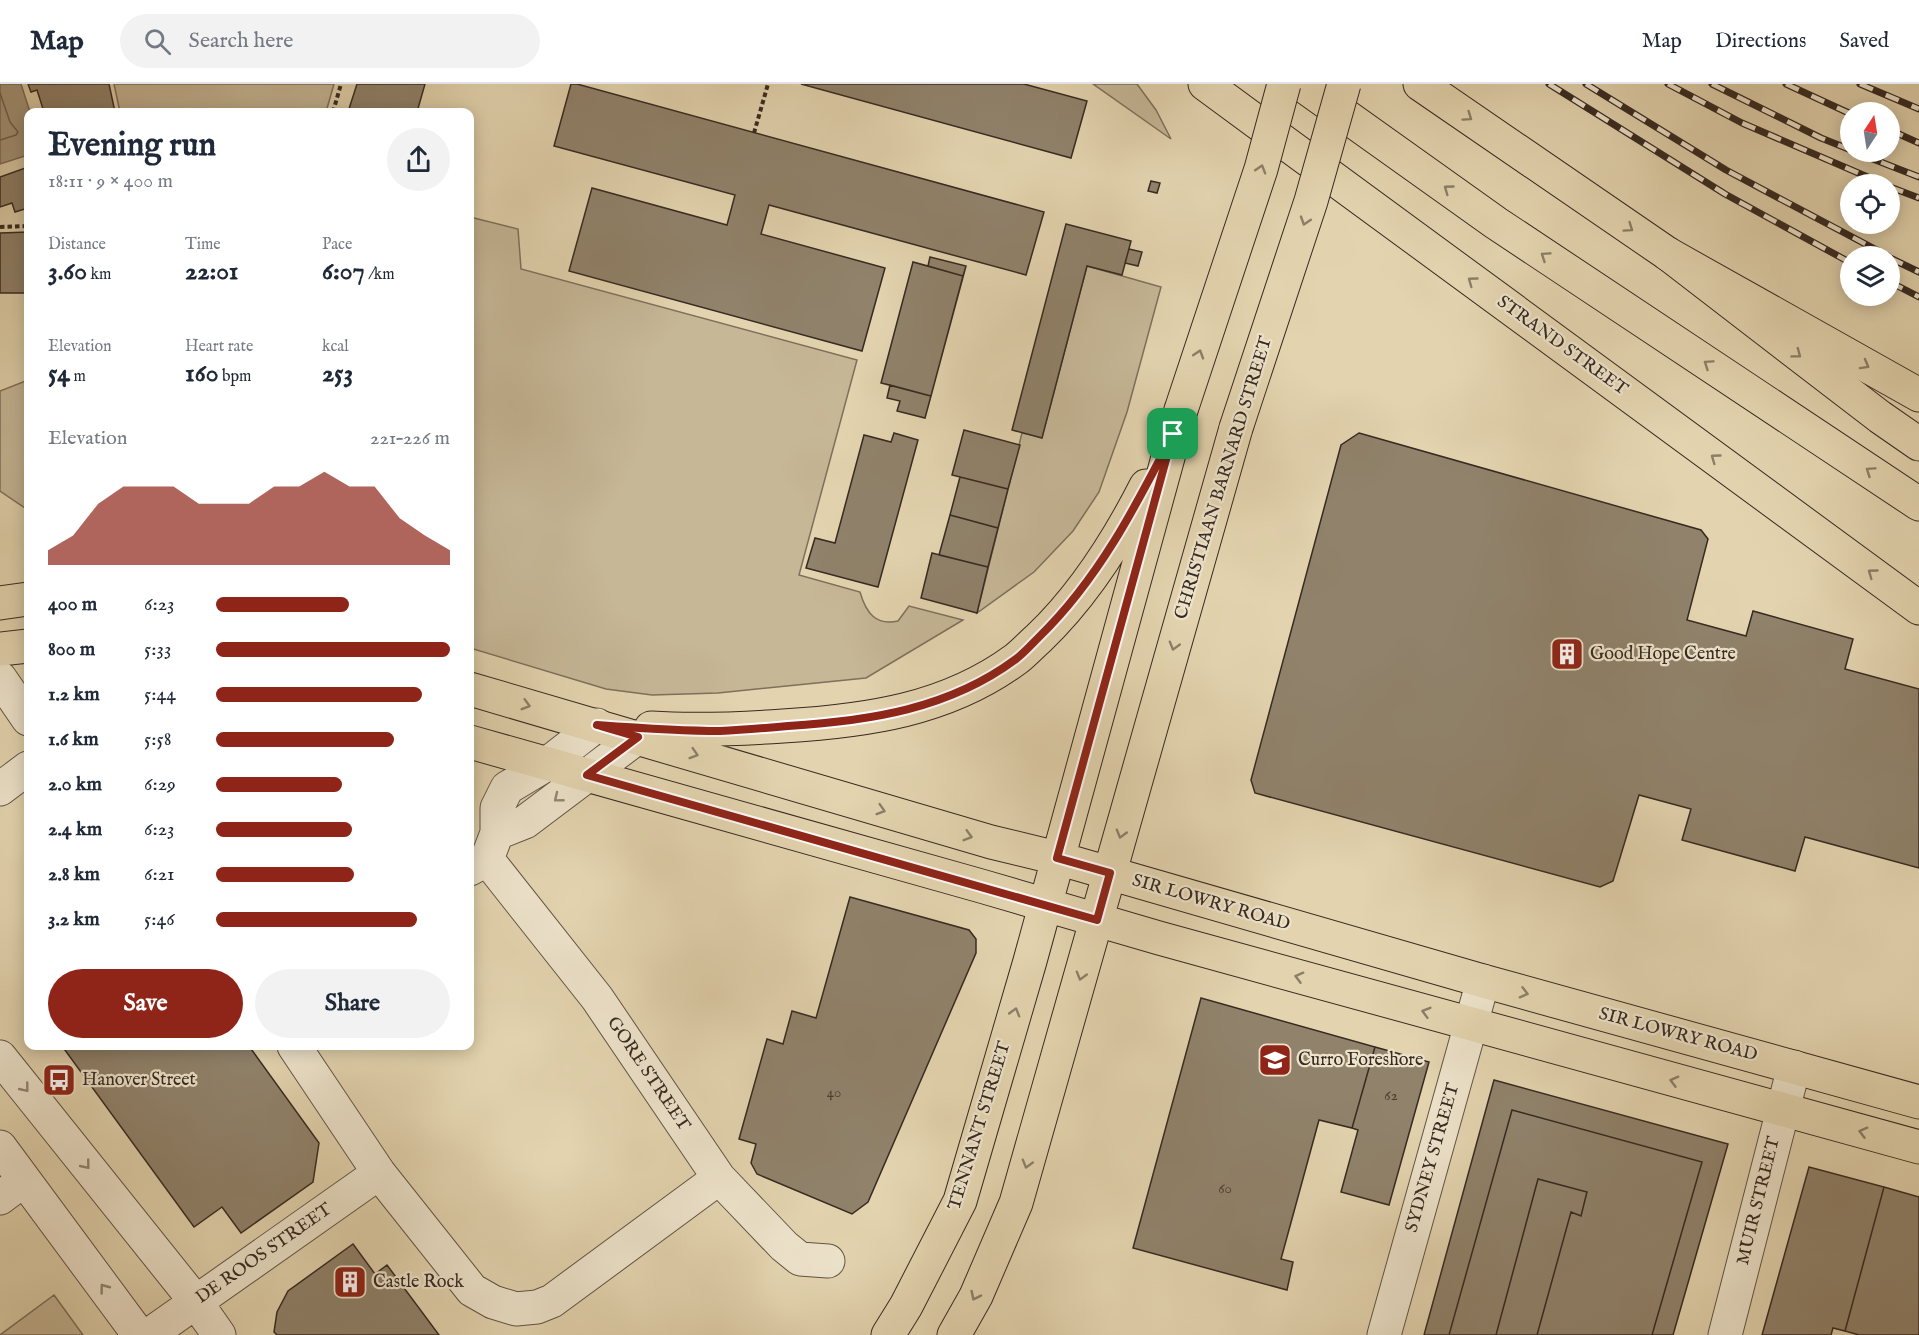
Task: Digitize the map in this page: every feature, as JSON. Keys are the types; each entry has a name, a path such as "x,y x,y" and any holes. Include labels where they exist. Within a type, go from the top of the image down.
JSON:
{"main road":[{"name":"STRAND STREET","path":"1205,84 1919,608"},
{"path":"1057,858 1177,422 1261,169 1284,84"},
{"path":"1301,84 1496,223 1919,504"},
{"name":"CHRISTIAAN BARNARD STREET","path":"1097,920 1236,428 1311,201 1344,84"},
{"path":"1420,84 1668,254 1880,417 1919,444"},
{"path":"1668,254 1919,395"},
{"path":"597,725 720,731 840,723 916,709 971,687 1017,659 1059,618 1092,576 1136,507 1177,422"},
{"path":"0,603 24,600"},
{"path":"0,649 24,646"},
{"name":"SIR LOWRY ROAD","path":"474,690 912,819 1919,1102"},
{"path":"474,743 1097,920 1919,1147"},
{"path":"900,864 912,819"},
{"name":"TENNANT STREET","path":"888,1335 906,1306 960,1202 1030,961 1057,858"},
{"path":"954,1335 976,1296 1016,1203 1097,920"}],"street":[{"path":"0,678 24,713"},
{"path":"484,854 497,808 507,788 547,764 597,725"},
{"path":"484,854 638,737"},
{"path":"0,789 24,771"},
{"name":"GORE STREET","path":"484,854 597,998 719,1178 784,1246 800,1259 828,1261"},
{"name":"SYDNEY STREET","path":"1384,1335 1482,981"},
{"path":"297,1050 379,1173 472,1290 493,1302 516,1309 537,1307 552,1301 719,1178"},
{"path":"0,1057 196,1302 219,1335"},
{"name":"MUIR STREET","path":"1725,1335 1794,1067"},
{"path":"0,1147 12,1189 139,1335"},
{"name":"DE ROOS STREET","path":"149,1335 379,1173"}],"path":[{"path":"334,108 341,84"},
{"path":"754,133 768,84"},
{"path":"0,227 24,226"}],"shaded area":[{"path":"114,84 334,84 327,108 119,108"},
{"path":"1093,84 1137,84 1156,110 1171,139"},
{"path":"474,218 518,229 521,269 857,360 799,575 860,592 869,612 884,622 898,621 909,606 963,620 866,678 718,693 652,695 606,689 474,649"},
{"path":"1087,266 1161,287 1127,412 1099,492 1073,531 1034,572 977,613 1022,433 1042,437"},
{"path":"24,382 24,507 0,491 0,391"},
{"path":"54,1295 83,1335 0,1335"}],"water":[{"path":"0,84 21,84 29,108 24,108 24,156 0,164"}],"building":[{"path":"28,84 109,84 114,108 43,108 37,90 31,92"},
{"path":"357,84 425,84 418,108 349,108"},
{"path":"571,84 1044,212 1026,275 769,205 761,234 885,268 862,351 569,271 592,188 727,225 735,195 554,146"},
{"path":"801,84 1024,84 1087,101 1071,158"},
{"path":"24,168 24,209 15,212 12,203 0,207 0,177"},
{"path":"1151,181 1160,183 1157,193 1148,191"},
{"path":"1066,224 1131,241 1122,275 1087,266 1042,438 1012,430"},
{"path":"24,232 24,293 0,293 0,233"},
{"path":"1129,249 1142,252 1138,266 1125,263"},
{"path":"930,257 966,266 963,276 928,266"},
{"path":"930,257 966,266 925,418 897,411 900,401 887,398 890,385 881,383 913,262 928,266"},
{"path":"913,262 963,276 931,396 881,383"},
{"path":"890,385 931,396 925,418 897,411 900,401 887,398"},
{"path":"964,430 1020,445 1008,489 952,475"},
{"path":"894,433 918,440 878,587 806,568 815,538 835,543 864,435 891,442"},
{"name":"Good Hope Centre","path":"1359,433 1701,530 1708,539 1687,620 1746,636 1753,611 1853,639 1845,669 1919,689 1919,868 1805,837 1795,871 1682,840 1691,809 1639,795 1613,881 1600,887 1255,793 1251,780 1341,445"},
{"path":"960,477 1008,489 998,528 950,515"},
{"path":"950,515 998,528 988,567 939,555"},
{"path":"932,553 988,567 977,613 921,598"},
{"path":"850,897 969,930 976,939 976,953 868,1202 852,1214 757,1174 751,1163 756,1144 739,1139 767,1039 783,1044 792,1011 816,1018"},
{"path":"1201,998 1375,1047 1352,1128 1319,1120 1281,1259 1293,1262 1287,1290 1133,1248"},
{"path":"1375,1047 1429,1062 1389,1205 1341,1192 1358,1130 1352,1128"},
{"path":"65,1050 252,1050 319,1143 313,1182 241,1233 222,1207 194,1227"},
{"path":"1494,1080 1728,1144 1673,1335 1424,1335"},
{"path":"1512,1110 1702,1162 1652,1335 1537,1335 1571,1212 1581,1216 1587,1192 1538,1179 1496,1335 1449,1335"},
{"path":"1809,1167 1884,1187 1845,1331 1833,1328 1831,1335 1762,1335"},
{"path":"1884,1187 1919,1197 1919,1335 1859,1335 1845,1331"},
{"name":"Castle Rock","path":"353,1244 375,1274 387,1265 439,1335 277,1335 274,1332 277,1312 288,1291"}],"railway":[{"path":"1549,84 1725,194 1840,257"},
{"path":"1586,84 1726,170 1869,246"},
{"path":"1668,84 1742,123 1861,174"},
{"path":"1712,84 1840,146"},
{"path":"1786,84 1840,109"},
{"path":"1860,84 1919,109"},
{"path":"1900,134 1919,143"},
{"path":"1881,162 1919,177"},
{"path":"1900,191 1919,198"},
{"path":"1900,263 1919,272"},
{"path":"1900,287 1919,297"}],"place":[{"name":"Good Hope Centre","path":"1567,654"},
{"name":"Curro Foreshore","path":"1275,1060"},
{"name":"Hanover Street","path":"59,1080"},
{"name":"Castle Rock","path":"350,1282"}],"route":[{"path":"1173,434 1057,858 1110,873 1097,920 587,775 638,737 597,725 720,731 840,723 916,709 971,687 1017,659 1059,618 1092,576 1136,507 1173,434"}]}
